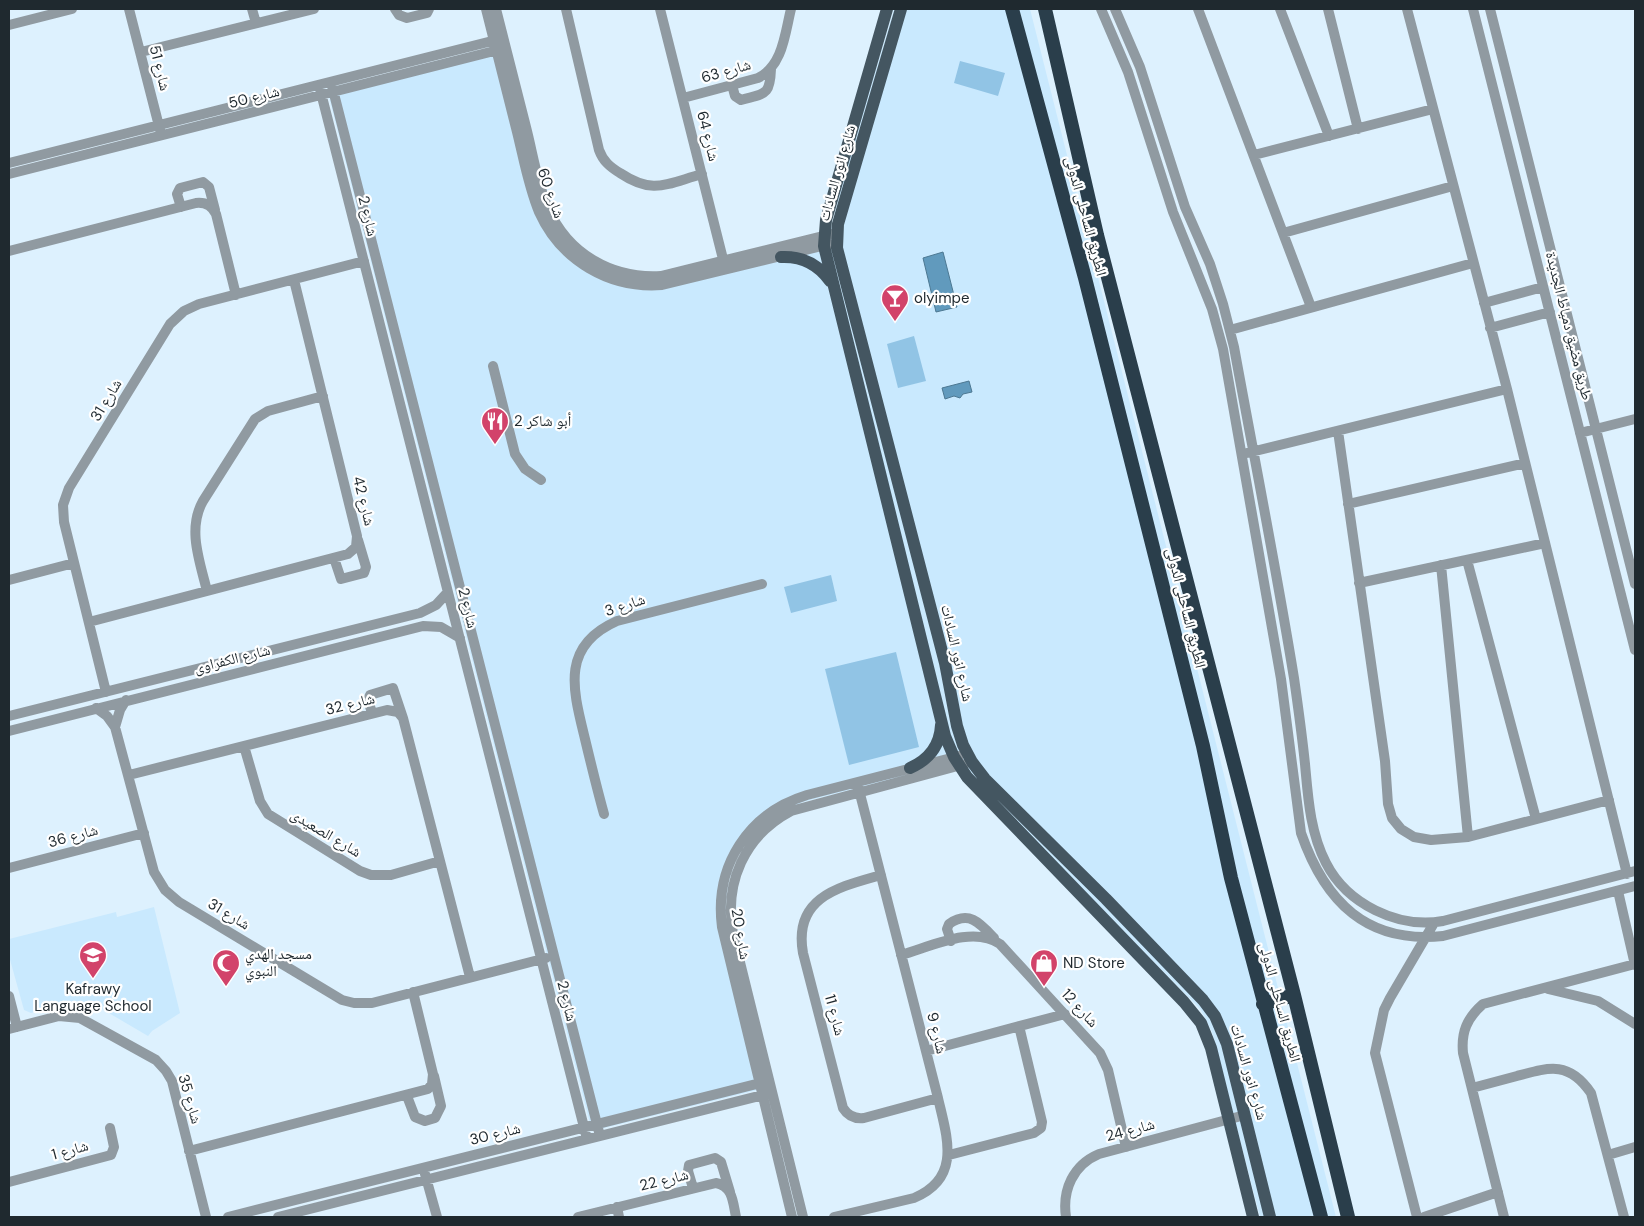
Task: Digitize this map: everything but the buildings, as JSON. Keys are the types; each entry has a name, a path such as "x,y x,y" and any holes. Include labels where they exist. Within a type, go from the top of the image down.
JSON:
{"highway":[{"name":"الطريق الساحلى الدولى","path":"1012,9 1085,278 1178,642 1207,763 1231,878 1321,1217"},
{"name":"الطريق الساحلى الدولى","path":"1045,9 1092,215 1294,995 1348,1217"},
{"path":"1263,1004 1294,995"}],"main road":[{"name":"شارع انور السادات","path":"887,9 826,220 824,241 833,287 941,720 956,761 1094,910 1196,1016 1211,1048 1253,1217"},
{"name":"شارع انور السادات","path":"901,9 837,238 945,663 957,726 970,758 985,779 1106,898 1202,1000 1214,1016 1227,1044 1270,1217"},
{"path":"875,47 888,51"},
{"path":"781,257 796,257 809,262 826,275 833,287"},
{"path":"910,768 922,762 932,753 938,741 941,720"},
{"path":"1094,910 1106,898"}],"street":[{"path":"9,25 72,9"},
{"name":"شارع 51","path":"129,9 161,130"},
{"path":"252,9 256,23"},
{"path":"140,52 314,9"},
{"path":"395,9 398,16 407,18 427,13 430,9"},
{"name":"شارع 60","path":"486,9 500,45"},
{"name":"شارع 60","path":"496,9 500,45 536,202 548,228 566,251 597,274 634,285 672,284 724,266 837,238"},
{"path":"566,9 599,150 606,163 634,183 645,186 656,186 702,174"},
{"name":"شارع 64","path":"660,9 724,266"},
{"name":"شارع 63","path":"683,98 758,78 771,69 779,54 791,9"},
{"path":"1101,9 1128,72 1173,212 1212,309 1223,350 1281,680 1297,814 1307,851 1327,887 1341,903 1358,917 1390,934 1424,938 1443,936 1635,886"},
{"path":"1115,9 1140,67 1185,208 1210,264 1230,330 1294,678 1310,812 1319,847 1336,878 1362,903 1394,917 1415,922 1434,923 1631,872 1608,800 1525,463 1407,9"},
{"path":"1198,9 1310,307"},
{"path":"1280,9 1329,136"},
{"path":"1328,9 1358,129"},
{"name":"طريق مضيق دمياط الجديدة","path":"1473,9 1635,650"},
{"name":"طريق مضيق دمياط الجديدة","path":"1490,9 1635,584"},
{"name":"شارع 50","path":"9,163 161,130 500,45"},
{"path":"732,85 738,99 764,94 770,88 771,69"},
{"name":"شارع 2","path":"332,87 600,1136"},
{"name":"شارع 2","path":"321,90 587,1139"},
{"path":"1254,155 1433,109"},
{"name":"شارع 50","path":"9,174 161,130"},
{"path":"181,206 178,194 180,188 203,182 209,187 236,294"},
{"path":"1283,233 1453,186"},
{"path":"9,251 181,206 204,203 211,206 216,214"},
{"name":"شارع 60","path":"724,266 781,257 824,241"},
{"path":"375,254 368,250 364,261 372,270 378,265"},
{"name":"شارع 31","path":"106,692 63,517 63,505 69,488 170,324 192,307 364,261"},
{"path":"1230,330 1473,262"},
{"name":"شارع 42","path":"89,622 334,558 354,550 357,536 294,280"},
{"path":"1484,303 1543,287"},
{"path":"1490,328 1550,312"},
{"path":"493,366 515,454 525,469 541,480"},
{"path":"1242,454 1506,389"},
{"path":"206,592 194,529 199,508 255,419 271,410 323,396"},
{"path":"1580,433 1635,419"},
{"path":"1338,431 1383,746 1388,804 1392,818 1402,829 1414,836 1448,840 1468,837 1608,800"},
{"path":"1348,504 1525,463"},
{"path":"420,481 432,477"},
{"path":"334,558 341,579 364,573 366,566 357,536"},
{"path":"1359,584 1545,542"},
{"path":"1467,560 1536,819"},
{"path":"9,580 74,563"},
{"path":"1441,565 1468,837"},
{"name":"شارع 3","path":"604,814 574,692 575,670 585,647 598,632 618,621 762,584"},
{"name":"شارع الكفراوى","path":"9,716 426,611 436,605 448,592"},
{"path":"426,611 430,625 446,629 460,638"},
{"name":"شارع الكفراوى","path":"9,731 430,625"},
{"path":"372,713 368,700 370,695 394,688 470,977"},
{"path":"115,727 120,710 126,700"},
{"name":"شارع 31","path":"96,708 108,716 115,727 154,872 168,894 342,1000 366,1004 554,955"},
{"name":"شارع 32","path":"129,775 391,709 398,712 403,718"},
{"path":"487,746 499,742"},
{"name":"شارع الصعيدى","path":"244,746 260,801 268,814 360,871 382,876 440,861"},
{"name":"شارع 20","path":"792,1217 722,927 720,899 726,872 741,841 768,814 796,798 858,787 970,758"},
{"name":"شارع 20","path":"804,1217 732,925 731,896 735,876 748,848 774,821 800,807 910,768 956,761"},
{"name":"شارع 9","path":"834,1217 859,1214 914,1198 925,1192 939,1180 948,1155 948,1140 938,1098 858,787"},
{"name":"شارع 36","path":"9,868 144,833"},
{"name":"شارع 11","path":"880,875 837,887 820,899 805,922 802,936 803,953 843,1108 847,1113 857,1118 864,1118 938,1098"},
{"path":"1504,1217 1463,1053 1462,1039 1465,1025 1472,1014 1483,1004 1635,965 1618,890"},
{"path":"951,940 947,929 949,924 970,918 977,920 1000,944"},
{"path":"1417,1217 1375,1053 1384,1010 1434,923"},
{"name":"شارع 12","path":"901,955 975,935 991,938 1000,944 1104,1058 1126,1147"},
{"path":"1544,988 1598,1002 1635,1024"},
{"path":"408,1096 415,1117 425,1121 435,1118 441,1106 413,992"},
{"path":"9,996 13,1028"},
{"path":"926,1051 1065,1014"},
{"name":"شارع 35","path":"13,1028 59,1016 80,1018 156,1060 172,1081 206,1217"},
{"path":"948,1155 1034,1133 1041,1128 1042,1122 1020,1026"},
{"path":"1472,1088 1542,1069 1557,1068 1571,1072 1583,1081 1591,1093 1624,1217"},
{"path":"190,1151 408,1096 428,1089 432,1084 433,1074"},
{"name":"شارع 30","path":"228,1217 267,1212 424,1168 770,1081"},
{"name":"شارع 30","path":"278,1217 773,1092"},
{"name":"شارع 24","path":"1066,1217 1066,1192 1072,1176 1080,1166 1094,1156 1245,1115"},
{"name":"شارع 1","path":"9,1182 111,1155 114,1150 110,1128"},
{"path":"1608,1156 1635,1147"},
{"path":"693,1188 688,1171 689,1165 716,1158 721,1162 736,1217"},
{"path":"424,1168 436,1217"},
{"name":"شارع 22","path":"578,1217 618,1212 693,1188 716,1183 725,1186 730,1193"},
{"path":"1424,1217 1498,1192"}],"shaded area":[{"path":"894,9 1030,9 1336,1217 1260,1217 1212,1032 1201,1010 973,777 962,761 803,802 762,824 737,855 728,883 726,922 765,1088 592,1131 327,89 500,45 553,228 629,279 829,239 842,182"},
{"path":"960,61 1005,73 998,96 954,83"},
{"path":"943,252 957,307 936,312 923,258"},
{"path":"914,336 926,381 898,388 887,344"},
{"path":"969,381 972,392 963,394 960,398 954,396 945,399 942,388"},
{"path":"831,575 837,601 791,613 784,587"},
{"path":"896,652 919,747 849,765 825,669"},
{"name":"Kafrawy Language School","path":"154,907 180,1013 152,1031 148,1036 102,1009 86,1004 68,1003 31,1013 24,1010 9,956 9,939 116,912 117,917"}],"place":[{"name":"olyimpe","path":"895,322"},
{"name":"أبو شاكر 2","path":"495,445"},
{"name":"Kafrawy Language School","path":"93,979"},
{"name":"مسجد الهدي النبوي","path":"226,987"},
{"name":"ND Store","path":"1044,987"}]}
